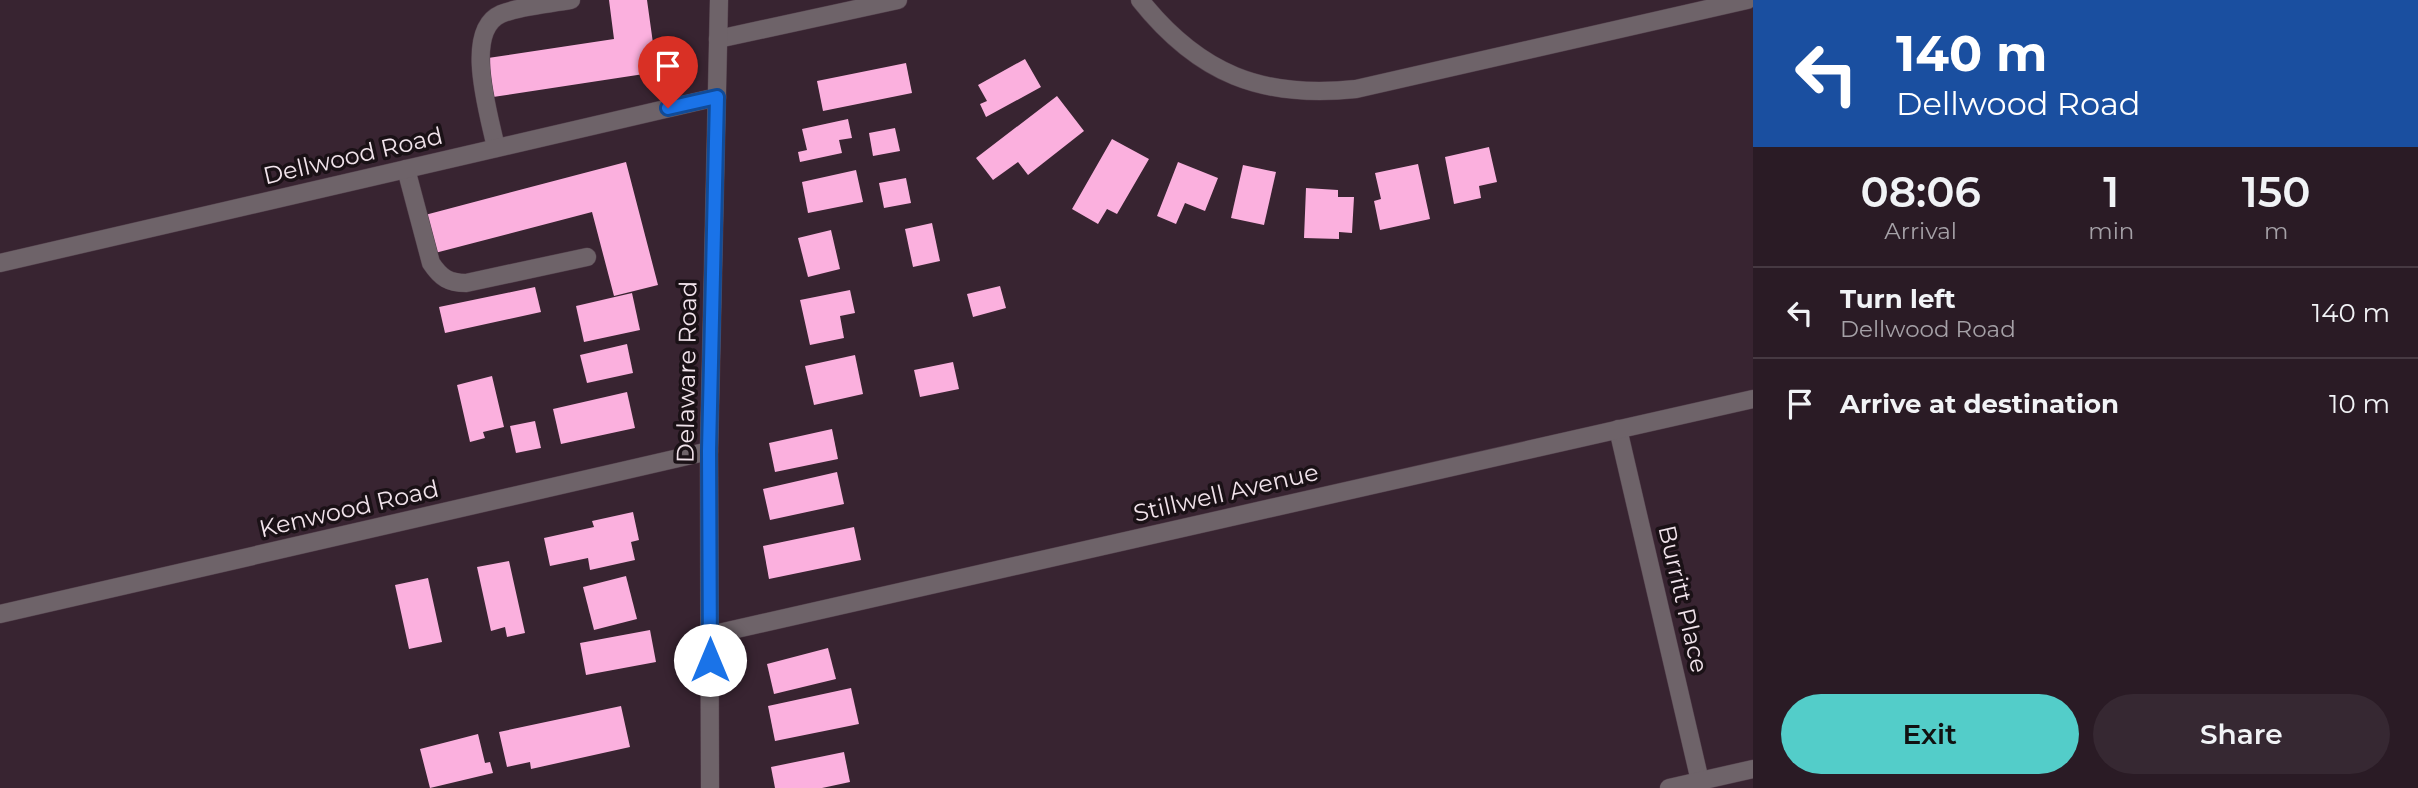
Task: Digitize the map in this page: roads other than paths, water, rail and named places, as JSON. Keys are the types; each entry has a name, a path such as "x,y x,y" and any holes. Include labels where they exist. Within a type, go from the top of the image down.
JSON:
{"street":[{"path":"496,148 481,72 480,51 491,20 502,14 571,0"},
{"name":"Delaware Road","path":"710,788 709,451 719,0"},
{"path":"718,39 898,0"},
{"path":"1140,0 1161,27 1187,50 1217,69 1275,88 1325,92 1356,89 1747,0"},
{"name":"Dellwood Road","path":"0,263 717,97"},
{"path":"406,169 432,263 438,274 451,283 466,283 587,257"},
{"name":"Stillwell Avenue","path":"710,635 1753,399"},
{"name":"Burritt Place","path":"1618,429 1700,781"},
{"name":"Kenwood Road","path":"0,614 709,451"},
{"path":"1669,788 1753,769"}]}
